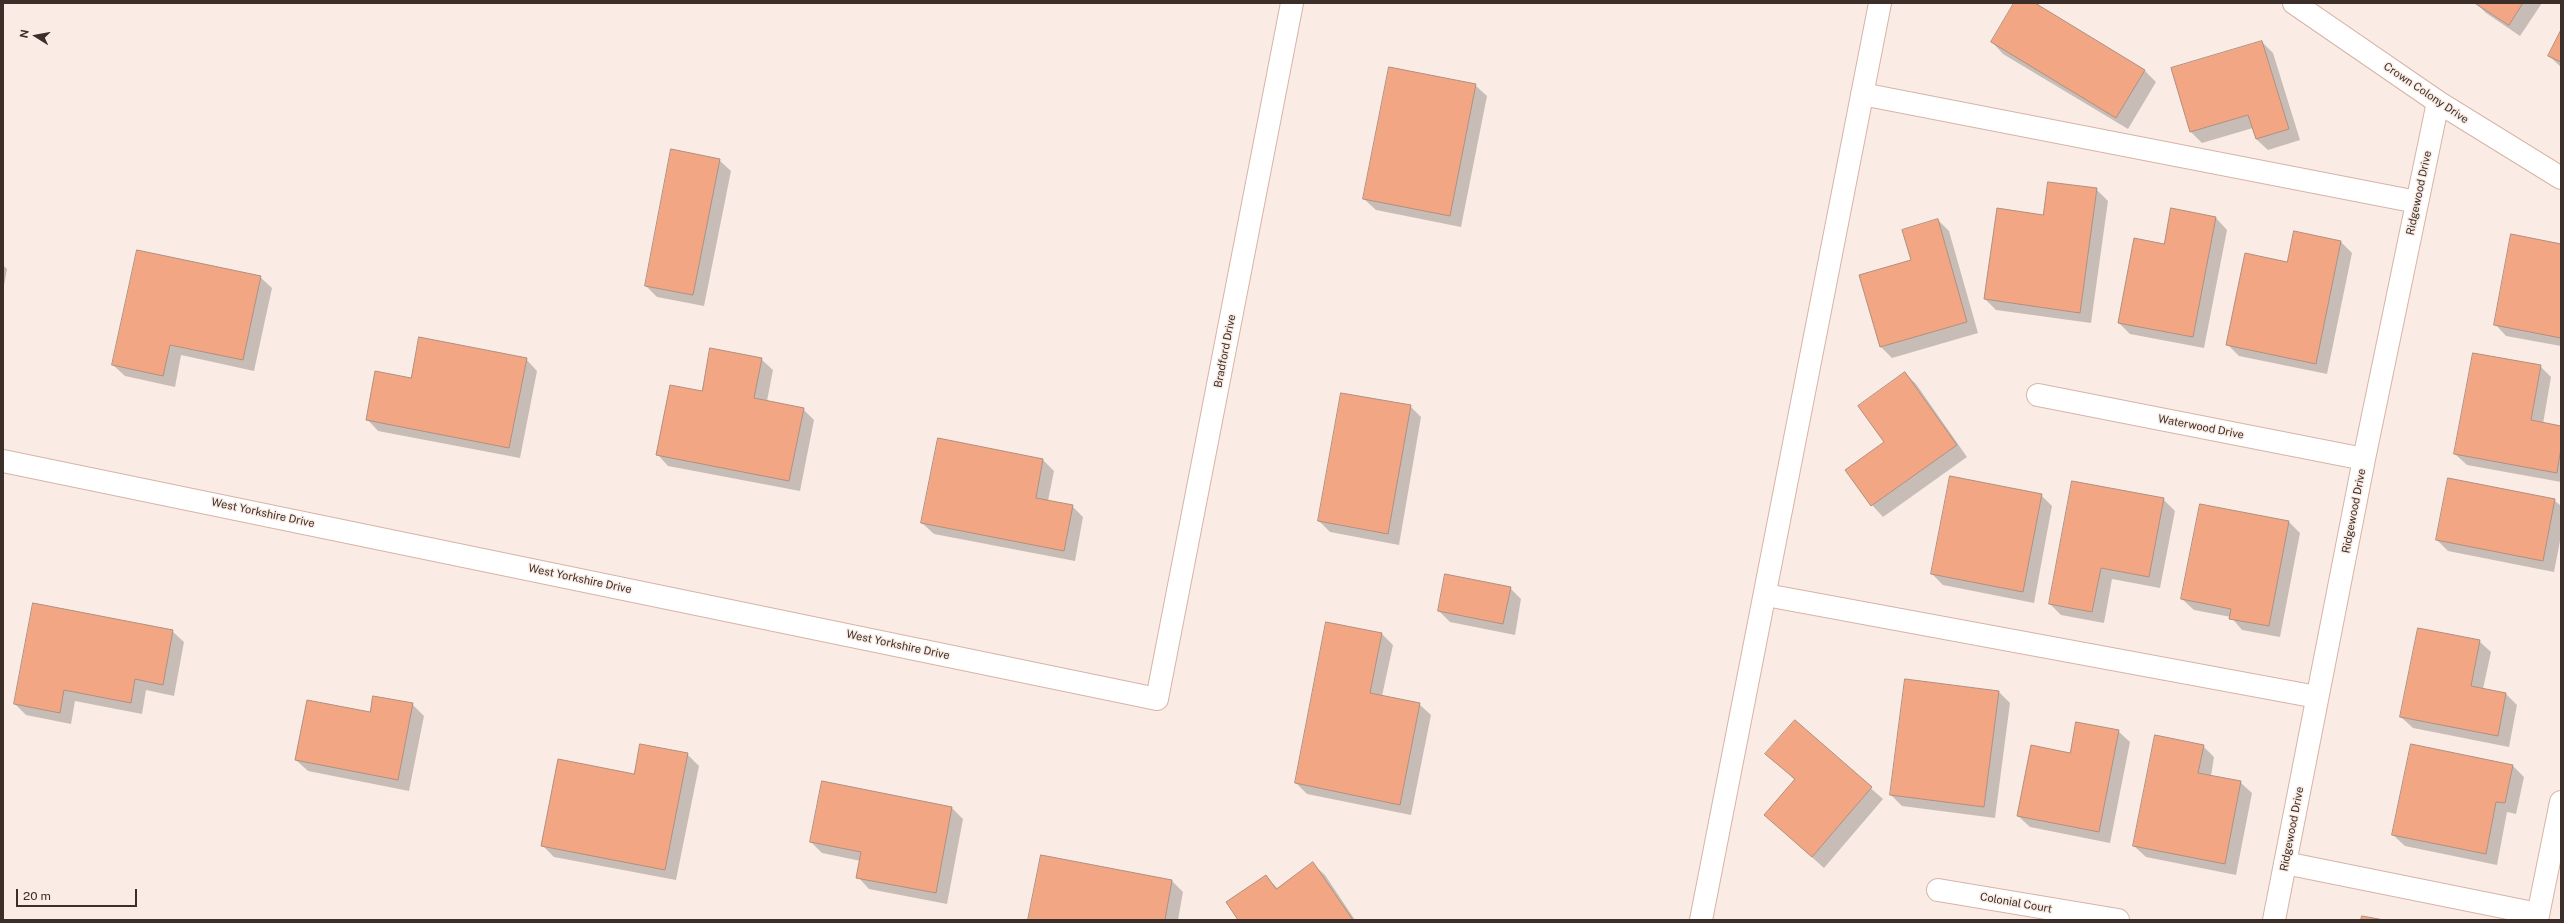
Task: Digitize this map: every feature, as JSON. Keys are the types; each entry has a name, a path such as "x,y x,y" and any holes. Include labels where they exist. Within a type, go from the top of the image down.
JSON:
{"street":[{"name":"Bradford Drive","path":"1157,699 1292,3"},
{"path":"1702,920 1880,3"},
{"name":"Crown Colony Drive","path":"2294,3 2438,102 2561,178"},
{"path":"1862,94 2417,202"},
{"name":"Ridgewood Drive","path":"2274,920 2364,459 2438,102"},
{"name":"Waterwood Drive","path":"2038,395 2364,459"},
{"name":"West Yorkshire Drive","path":"3,461 1157,699"},
{"path":"1766,595 2318,697"},
{"path":"2285,863 2538,917 2561,802"},
{"name":"Colonial Court","path":"1938,890 2118,920"}],"building":[{"path":"2014,3 2035,3 2145,70 2116,118 1991,42"},
{"path":"2475,3 2523,3 2509,25"},
{"path":"2561,30 2561,62 2548,56"},
{"path":"2262,41 2289,129 2256,139 2248,115 2190,132 2171,68"},
{"path":"1389,67 1476,84 1450,216 1363,199"},
{"path":"671,149 720,159 693,295 645,286"},
{"path":"2048,182 2097,188 2080,313 1984,299 1997,208 2043,215"},
{"path":"2171,208 2216,217 2193,337 2118,323 2134,238 2164,244"},
{"path":"1938,219 1967,322 1880,347 1859,275 1911,260 1902,230"},
{"path":"2294,231 2341,241 2316,364 2226,345 2245,253 2287,262"},
{"path":"2511,234 2561,244 2561,338 2494,325"},
{"path":"137,250 261,276 243,360 170,345 163,376 112,365"},
{"path":"419,337 527,358 509,448 366,420 375,371 411,378"},
{"path":"710,348 762,358 754,398 804,408 789,481 656,455 670,385 702,391"},
{"path":"2473,353 2541,365 2531,420 2561,426 2561,448 2557,473 2454,454"},
{"path":"1905,372 1957,445 1871,506 1845,470 1884,442 1858,406"},
{"path":"1341,393 1411,405 1388,534 1318,521"},
{"path":"938,438 1043,459 1036,498 1073,505 1064,551 921,523"},
{"path":"1950,476 2042,494 2023,592 1931,574"},
{"path":"2448,478 2555,499 2543,561 2436,540"},
{"path":"2072,481 2164,498 2149,577 2101,568 2092,612 2049,604"},
{"path":"2200,504 2289,521 2269,626 2229,619 2231,609 2181,599"},
{"path":"1445,574 1511,587 1503,624 1438,611"},
{"path":"33,603 173,630 163,685 135,679 131,703 64,690 60,713 14,704"},
{"path":"1326,622 1382,633 1370,693 1420,703 1400,805 1295,783"},
{"path":"2418,628 2480,640 2471,686 2506,693 2498,736 2400,717"},
{"path":"1905,679 1999,691 1984,807 1890,795"},
{"path":"373,696 413,703 398,780 295,760 307,700 370,712"},
{"path":"1795,720 1872,787 1812,857 1764,815 1795,779 1765,754"},
{"path":"2076,722 2119,730 2099,832 2017,816 2031,745 2070,753"},
{"path":"2155,735 2204,745 2198,773 2241,781 2225,864 2133,846"},
{"path":"640,744 688,753 665,870 541,846 558,759 634,774"},
{"path":"2411,744 2513,765 2505,803 2496,802 2486,854 2392,835"},
{"path":"822,781 952,807 936,893 856,878 861,852 810,842"},
{"path":"1041,855 1172,880 1165,920 1028,920"},
{"path":"1313,862 1353,920 1238,920 1226,902 1266,875 1276,889"},
{"path":"2362,916 2384,920 2361,920"}]}
